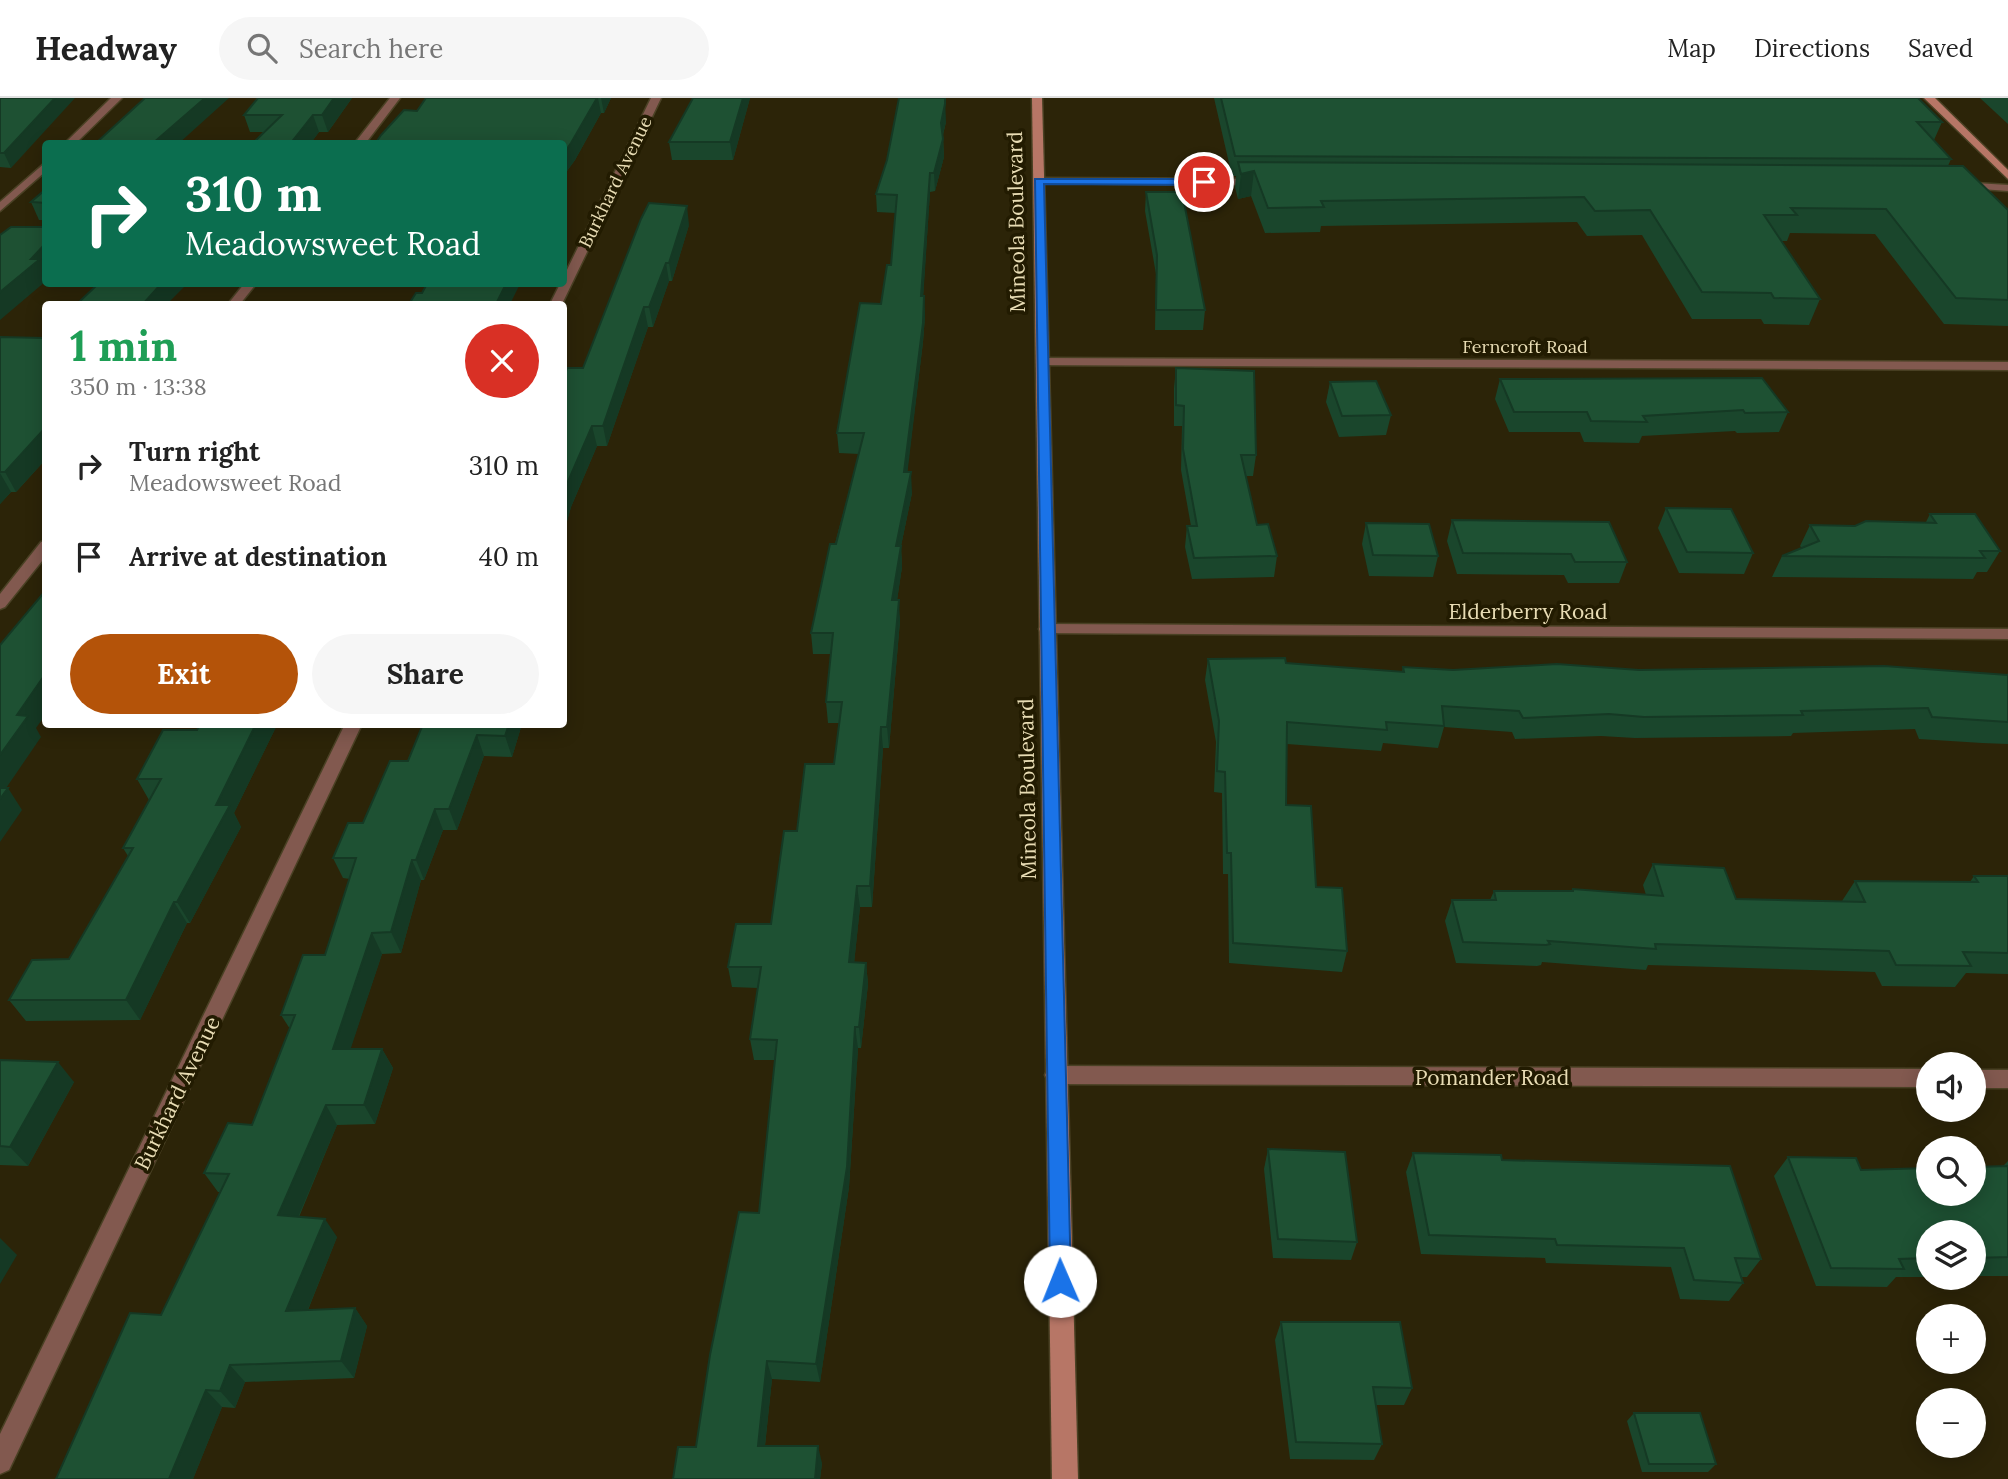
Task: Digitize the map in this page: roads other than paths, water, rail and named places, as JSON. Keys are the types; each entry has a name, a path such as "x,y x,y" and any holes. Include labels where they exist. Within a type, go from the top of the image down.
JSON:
{"main road":[{"name":"Mineola Boulevard","path":"1037,98 1065,1479"},
{"path":"1929,98 2008,176"}],"street":[{"path":"73,140 117,98"},
{"path":"362,140 395,98"},
{"name":"Burkhard Avenue","path":"567,281 656,98"},
{"path":"0,208 42,169"},
{"path":"1039,181 1276,182"},
{"path":"1946,185 2008,188"},
{"path":"236,301 248,287"},
{"name":"Ferncroft Road","path":"1042,362 2008,366"},
{"path":"0,604 42,550"},
{"name":"Elderberry Road","path":"1047,629 2008,634"},
{"name":"Burkhard Avenue","path":"0,1461 352,728"},
{"name":"Pomander Road","path":"1055,1075 1916,1078"},
{"path":"1986,1079 2008,1079"}]}
